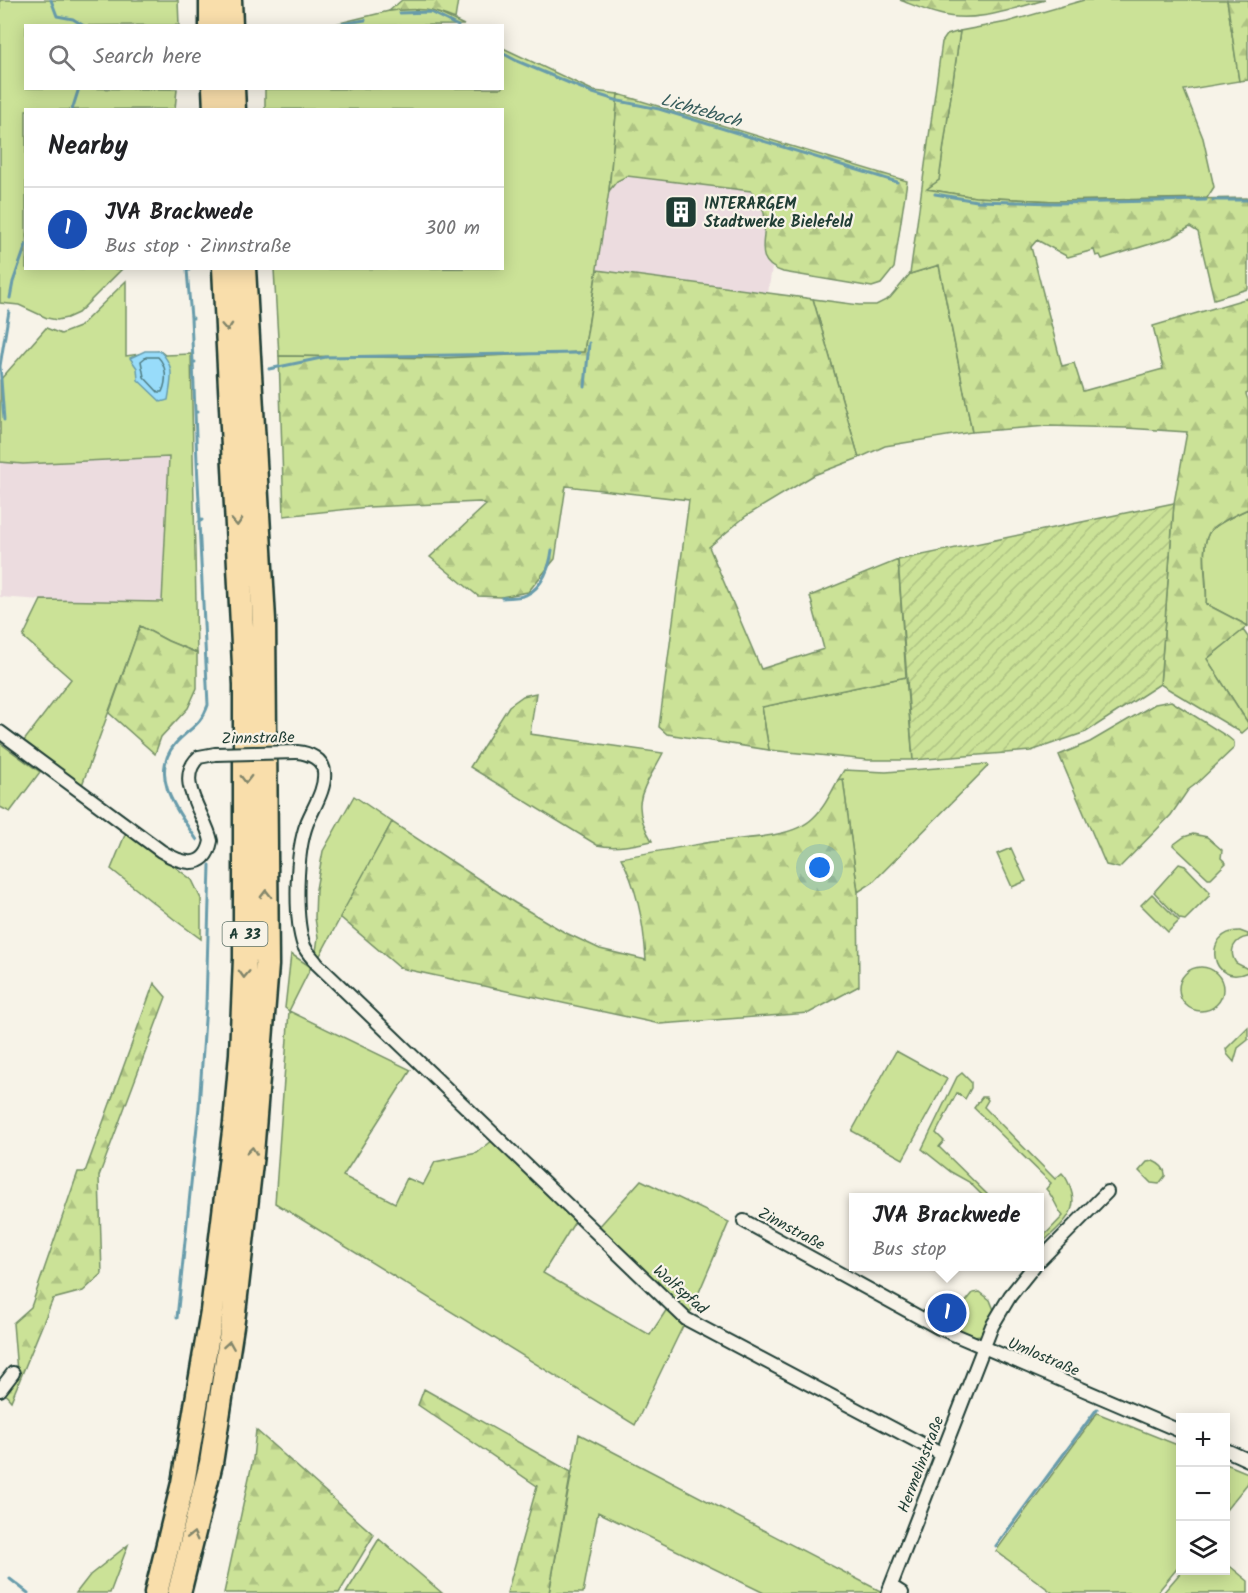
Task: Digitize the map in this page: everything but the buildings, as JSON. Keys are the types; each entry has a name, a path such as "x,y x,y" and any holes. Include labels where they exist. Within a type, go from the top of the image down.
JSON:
{"highway":[{"path":"211,0 212,24"},
{"path":"230,0 231,24"},
{"path":"214,90 215,108"},
{"path":"233,90 234,108"},
{"name":"A 33","path":"156,1593 183,1483 212,1311 235,1123 240,1054 245,947 245,685 224,270"},
{"name":"A 33","path":"179,1593 211,1463 234,1313 253,1142 267,965 264,620 244,270"}],"street":[{"name":"Zinnstraße","path":"0,732 161,851 178,861 187,863 196,862 205,855 211,841 188,778 192,765 199,758 216,754 297,752 316,757 325,771 323,784 301,842 299,858 300,922 306,949 317,964 443,1085"},
{"name":"Wolfspfad","path":"443,1085 686,1319 941,1454"},
{"path":"1044,1256 1107,1192"},
{"name":"Zinnstraße","path":"744,1221 848,1276 855,1284 983,1348"},
{"name":"Umlostraße","path":"1030,1271 1003,1307 983,1348 1176,1429"},
{"name":"Hermelinstraße","path":"894,1591 941,1454 983,1348"},
{"path":"0,1390 13,1373"},
{"path":"1230,1452 1248,1460"}],"shaded area":[{"path":"627,176 751,191 759,198 764,208 766,222 762,252 765,261 772,268 768,293 597,270 609,191 617,181"},
{"path":"169,457 162,602 0,597 0,462 23,464"}],"green space":[{"path":"0,0 178,0 179,24 24,24 24,90 177,90 175,108 24,108 24,270 121,270 78,313 67,318 57,320 47,318 19,305 0,303"},
{"path":"402,0 458,0 455,19 437,12 423,10 389,11"},
{"path":"900,0 1045,0 992,14 952,17"},
{"path":"1084,0 1227,0 1239,81 1184,90 1203,138 1214,187 1207,198 1055,201 975,197 926,189 939,180 960,31 1007,22"},
{"path":"1227,0 1248,0 1248,80 1239,81"},
{"path":"430,9 462,24 335,24 389,11"},
{"path":"960,31 939,180 927,189 975,197 1055,201 1248,198 1248,289 1214,299 1198,232 1190,227 1173,237 1102,259 1100,255 1096,256 1094,250 1068,257 1037,240 1031,247 1062,366 1074,363 1083,391 1163,369 1153,326 1248,298 1248,393 1246,394 1248,400 1248,509 1211,530 1207,536 1204,555 1206,604 1248,626 1207,659 1248,723 1248,728 1242,733 1160,684 1174,503 1187,432 1048,426 972,432 939,265 910,274 942,42 947,35"},
{"path":"504,48 594,91 618,94 609,191 584,352 443,358 279,356 274,270 504,270 504,108 265,108 265,90 504,90"},
{"path":"618,94 907,181 894,268 881,284 872,287 783,272 771,266 765,258 763,248 764,215 760,203 751,191 627,176 617,181 609,191"},
{"path":"939,265 972,432 885,446 859,458 813,299 876,305 890,298 910,274"},
{"path":"597,270 813,299 859,458 814,475 746,516 709,547 761,669 824,649 810,596 898,560 906,677 762,707 769,750 667,734 659,727 689,500 566,486 555,559 528,592 501,597 478,596 430,557 486,505 480,502 368,507 284,516 279,356 443,358 584,352"},
{"path":"126,281 126,356 160,351 165,355 191,354 197,653 140,626 82,785 23,742 71,679 23,637 41,600 162,602 169,457 23,464 0,462 0,380 46,328 61,334 79,327"},
{"path":"1174,503 1160,684 1086,732 1031,751 913,760 898,560"},
{"path":"1248,509 1248,626 1206,604 1204,555 1207,536 1211,530"},
{"path":"140,626 197,653 197,688 188,708 161,737 155,754 109,713"},
{"path":"1243,630 1248,637 1248,723 1207,659"},
{"path":"906,677 913,760 868,760 769,750 762,707"},
{"path":"536,693 530,734 663,753 641,796 641,816 652,841 618,847 597,845 470,767 509,706 523,696"},
{"path":"1171,701 1228,737 1234,742 1234,748 1188,790 1171,815 1119,868 1106,865 1059,755 1090,742 1155,704"},
{"path":"0,743 40,772 10,812 0,807"},
{"path":"987,764 988,766 872,883 858,892 843,780 838,780 844,770 886,772"},
{"path":"843,779 858,892 859,986 809,1013 660,1024 400,968 340,917 392,822 515,903 564,932 600,949 646,960 639,908 632,882 621,858 712,842 779,834 792,830 804,825 817,814 838,780"},
{"path":"354,796 392,822 318,959 315,918 316,889 323,851"},
{"path":"127,830 192,880 201,899 201,939 111,869"},
{"path":"1193,834 1207,837 1222,850 1221,858 1226,863 1211,878 1208,878 1173,845"},
{"path":"1011,848 1026,881 1012,887 997,854"},
{"path":"1179,864 1185,866 1210,892 1209,896 1185,920 1180,919 1154,892"},
{"path":"1152,894 1179,921 1168,932 1141,905"},
{"path":"1240,931 1248,934 1248,937 1236,943 1233,954 1236,963 1248,969 1248,972 1235,975 1225,973 1218,966 1215,948 1219,939 1228,933"},
{"path":"291,954 311,967 289,1011 285,1008"},
{"path":"1201,967 1217,973 1223,989 1217,1005 1201,1011 1185,1005 1179,989 1185,973"},
{"path":"154,983 166,997 99,1176 102,1274 83,1291 53,1299 11,1401 4,1393 17,1372 13,1323 31,1307 78,1172 85,1172"},
{"path":"289,1011 411,1070 343,1176 395,1203 407,1178 423,1185 435,1162 477,1153 493,1140 576,1220 543,1273 650,1335 667,1309 683,1326 635,1425 275,1203"},
{"path":"1248,1027 1248,1040 1238,1048 1234,1062 1226,1049"},
{"path":"896,1051 947,1079 903,1159 852,1131"},
{"path":"962,1073 971,1082 971,1088 965,1099 957,1093 936,1133 944,1141 939,1147 986,1193 980,1193 969,1182 951,1172 922,1149 957,1077"},
{"path":"982,1097 986,1097 988,1100 984,1107 1055,1179 1062,1173 1069,1183 1073,1199 1069,1214 1044,1241 1044,1236 1063,1216 1046,1189 1051,1183 974,1108"},
{"path":"1153,1161 1165,1171 1165,1176 1159,1184 1151,1183 1139,1171 1147,1162"},
{"path":"641,1180 729,1222 688,1318 597,1229"},
{"path":"980,1292 990,1300 994,1310 980,1335 974,1336 958,1330 954,1323 954,1316 973,1293"},
{"path":"424,1389 571,1472 549,1593 507,1593 537,1486 418,1405"},
{"path":"1097,1413 1176,1444 1176,1570 1157,1593 1053,1593 996,1551"},
{"path":"256,1430 374,1535 339,1593 224,1593 253,1459"},
{"path":"579,1434 884,1593 764,1593 598,1512 583,1593 549,1593"},
{"path":"1230,1466 1248,1473 1248,1483 1230,1505"},
{"path":"379,1539 442,1593 346,1593"},
{"path":"128,1545 110,1593 76,1593 90,1575"},
{"path":"1230,1566 1248,1581 1248,1593 1163,1593 1179,1575 1230,1575"}],"water":[{"path":"145,351 160,351 168,363 171,374 168,400 161,402 138,380 137,368 130,358"}],"waterway":[{"name":"Lichtebach","path":"51,0 57,16 73,19 81,24"},
{"name":"Lichtebach","path":"400,13 430,12 454,24"},
{"name":"Lichtebach","path":"342,24 365,20"},
{"name":"Lichtebach","path":"504,54 593,93 659,109 897,182"},
{"path":"73,108 78,90"},
{"name":"Lichtebach","path":"935,194 977,201 1056,203 1206,200"},
{"name":"Lichtebach","path":"1213,200 1248,200"},
{"path":"10,298 24,251"},
{"path":"189,270 187,270 191,318"},
{"path":"4,420 0,366 9,311"},
{"path":"193,318 191,318 193,362"},
{"path":"585,387 589,343"},
{"path":"269,369 326,357 579,353"},
{"path":"195,362 193,362 195,412"},
{"path":"197,412 195,412 197,462"},
{"path":"199,462 197,462 200,520"},
{"path":"197,840 169,794 165,781 165,769 167,756 175,744 198,723 208,705 199,522 202,520"},
{"path":"502,598 524,596 537,587 547,569 552,550"},
{"path":"177,1318 199,1107 206,1005 210,865"},
{"path":"996,1546 1097,1409"},
{"path":"10,1579 28,1593"}],"place":[{"name":"INTERARGEM Stadtwerke Bielefeld","path":"681,212"},
{"name":"JVA Brackwede","path":"947,1313"}]}
